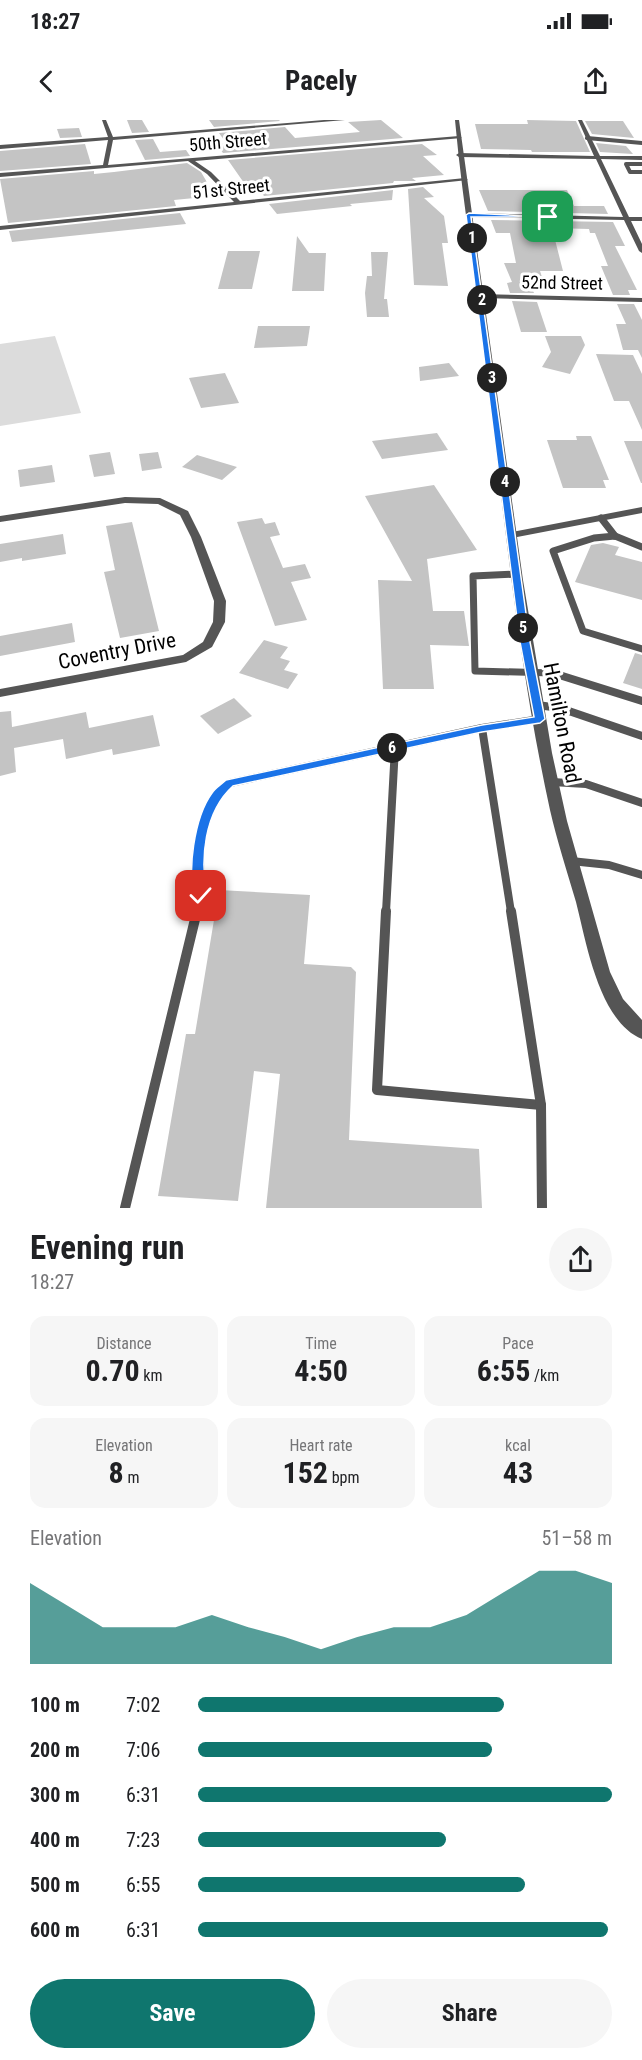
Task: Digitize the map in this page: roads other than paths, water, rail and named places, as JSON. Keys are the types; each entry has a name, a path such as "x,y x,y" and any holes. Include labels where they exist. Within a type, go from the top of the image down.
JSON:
{"street":[{"path":"104,120 111,138 105,167"},
{"path":"242,120 247,127"},
{"path":"0,147 343,120"},
{"name":"Hamilton Road","path":"457,120 459,155 465,180 531,672 552,782 571,861 612,997 631,1023 642,1031"},
{"path":"580,120 642,251"},
{"name":"50th Street","path":"0,175 459,138"},
{"path":"459,155 641,161"},
{"path":"190,160 209,173 238,203"},
{"name":"51st Street","path":"0,228 465,180"},
{"path":"469,215 642,219"},
{"name":"52nd Street","path":"481,296 642,300"},
{"name":"Coventry Drive","path":"0,519 125,501 160,501 184,513 196,537 220,601 219,622 208,644 186,658 0,693"},
{"path":"512,535 642,510"}],"lane":[{"path":"588,138 642,142"},
{"path":"641,161 626,164 630,172 642,172"},
{"path":"601,518 615,536"},
{"path":"642,547 615,536 594,538 553,552 583,631 642,649"},
{"path":"517,574 473,576 475,671 553,673 642,701"},
{"path":"537,705 560,708 642,736"},
{"path":"125,1208 201,896 197,873 202,833 216,795 230,783 482,728 540,719"},
{"path":"482,728 541,1105 542,1208"},
{"path":"395,747 377,1090 541,1105"},
{"path":"552,782 586,783 642,803"},
{"path":"571,861 609,865 642,875"}]}
